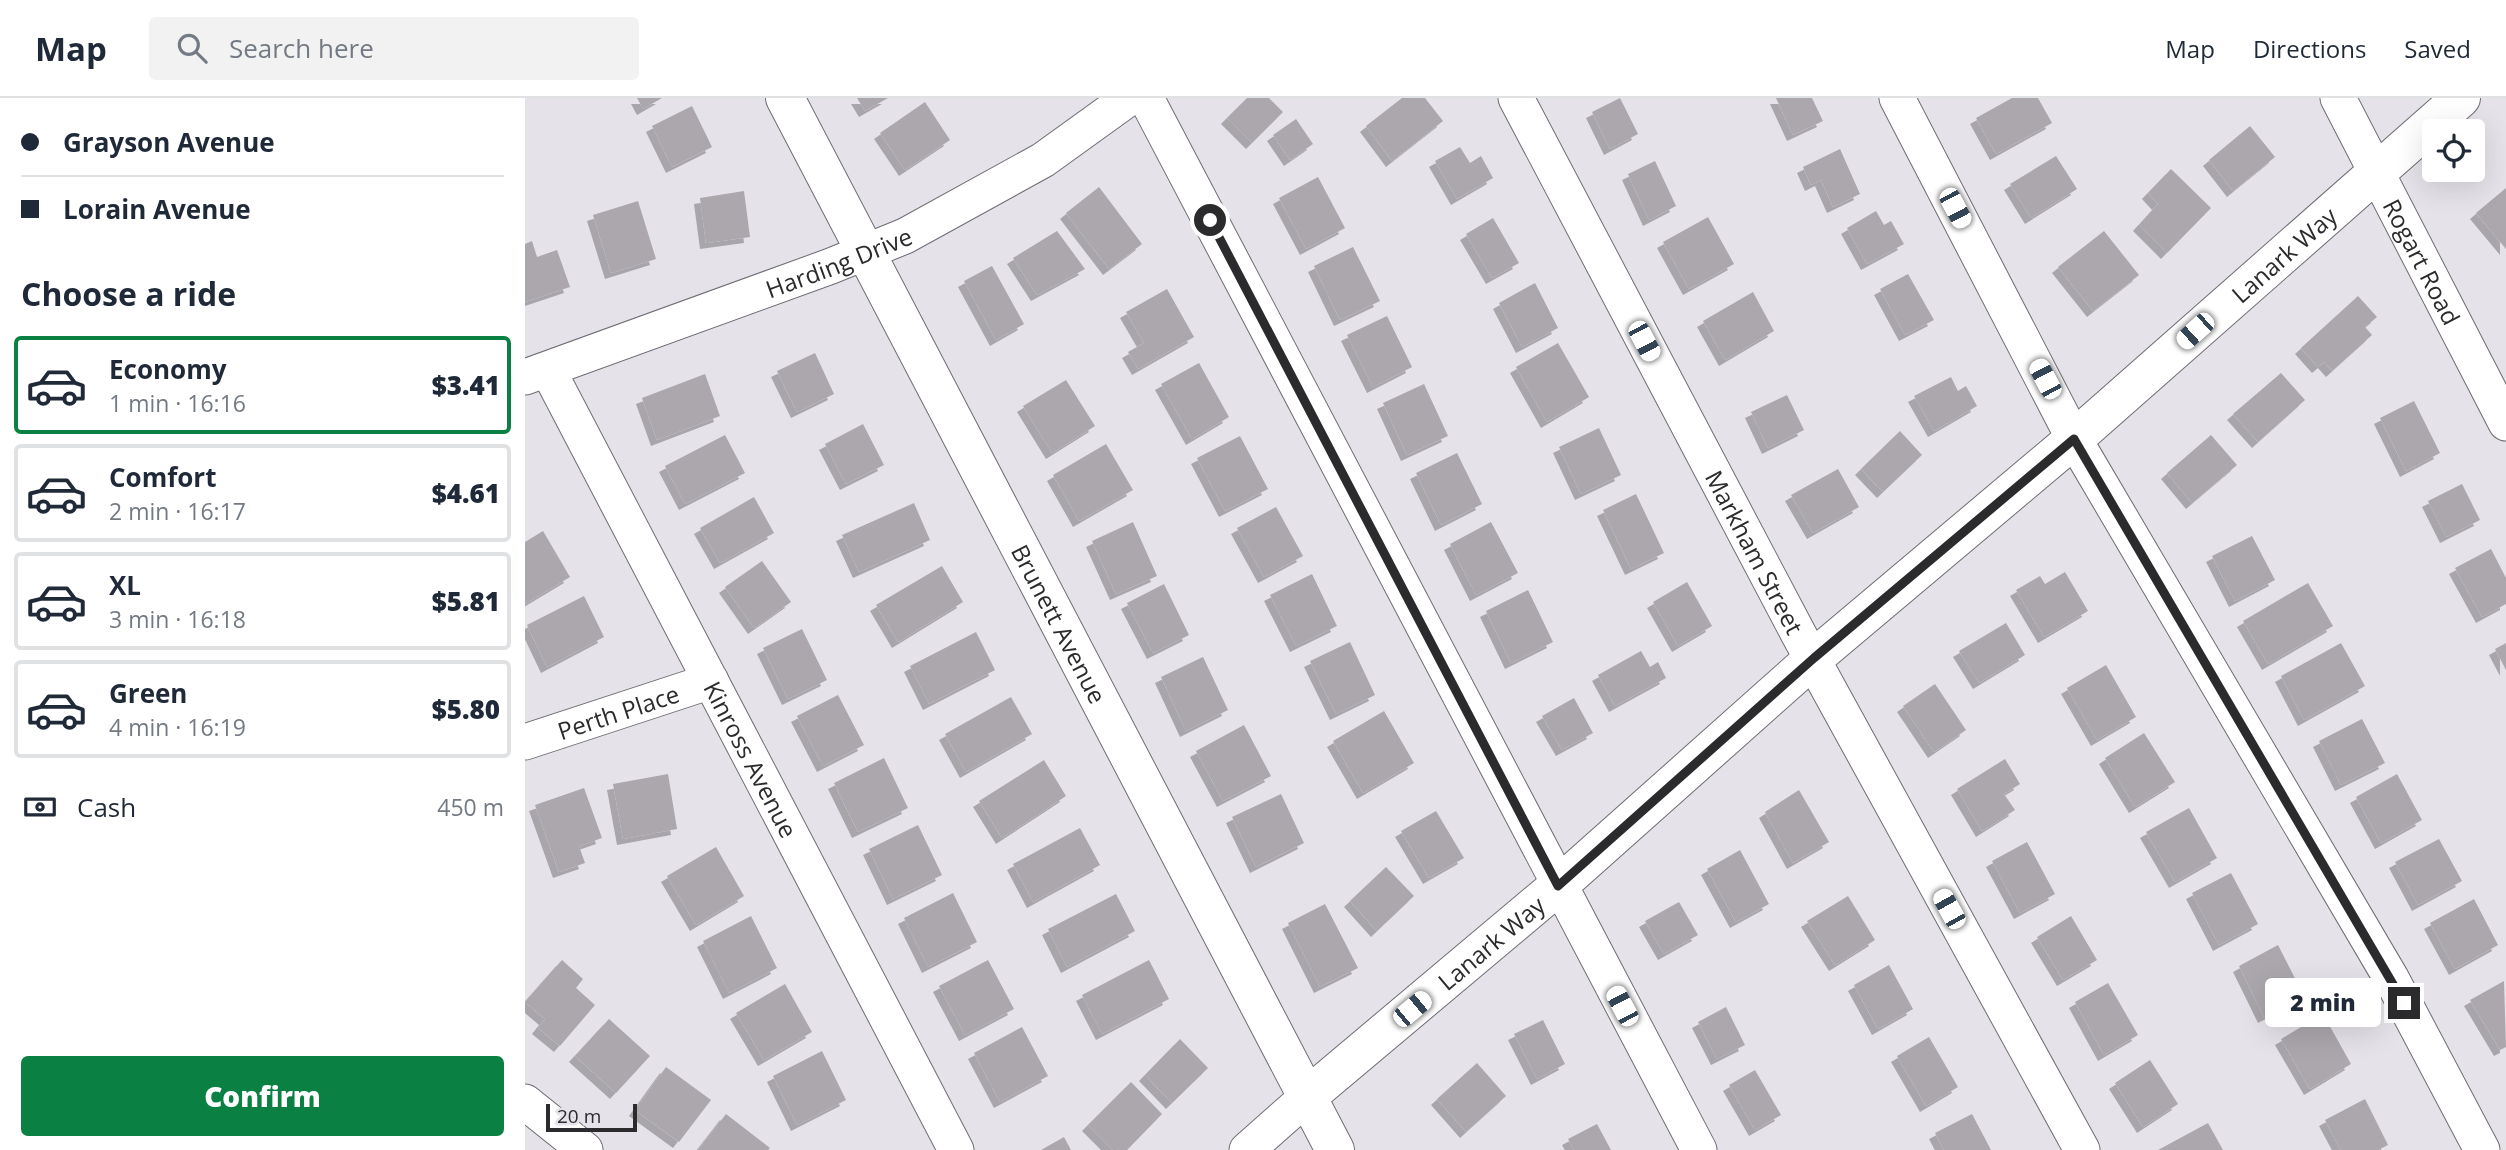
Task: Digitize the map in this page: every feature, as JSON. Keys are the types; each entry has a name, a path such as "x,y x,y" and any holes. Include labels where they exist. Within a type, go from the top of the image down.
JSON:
{"street":[{"name":"Brunett Avenue","path":"785,98 1335,1150"},
{"name":"Harding Drive","path":"537,373 905,236 1043,160 1129,98"},
{"path":"1146,98 1699,1150"},
{"name":"Markham Street","path":"1516,98 1814,658 2082,1150"},
{"path":"1897,98 2074,439 2391,978 2482,1150"},
{"name":"Rogart Road","path":"2338,98 2506,423"},
{"name":"Lanark Way","path":"1247,1150 1558,886 1814,658 2074,439 2377,169 2461,98"},
{"name":"Kinross Avenue","path":"537,373 711,681 956,1150"},
{"name":"Perth Place","path":"525,742 711,681"},
{"path":"525,1102 585,1150"}],"building":[{"path":"637,98 662,98 643,109"},
{"path":"857,98 888,98 865,111"},
{"path":"1247,98 1269,98 1283,112 1252,143 1227,118"},
{"path":"1402,98 1425,98 1443,121 1392,161 1366,126"},
{"path":"1620,98 1638,134 1610,149 1592,112"},
{"path":"1776,98 1812,98 1823,121 1793,135"},
{"path":"2012,98 2038,98 2052,123 1996,154 1976,118"},
{"path":"925,102 950,140 905,170 880,133"},
{"path":"692,106 712,147 672,167 652,126"},
{"path":"1296,119 1313,144 1290,160 1273,135"},
{"path":"2250,126 2275,157 2233,191 2209,160"},
{"path":"1460,147 1470,163 1481,156 1493,178 1457,199 1435,161"},
{"path":"1840,149 1860,194 1833,207 1821,180 1811,185 1803,167"},
{"path":"2056,156 2077,189 2031,218 2010,184"},
{"path":"1655,161 1676,206 1649,220 1628,174"},
{"path":"2171,169 2211,208 2167,253 2139,225 2158,204 2148,193"},
{"path":"1318,177 1345,228 1306,249 1279,198"},
{"path":"1099,187 1142,244 1109,269 1066,213"},
{"path":"2506,188 2506,249 2476,213"},
{"path":"744,191 750,237 706,243 700,198"},
{"path":"638,201 656,259 611,273 593,215"},
{"path":"1876,211 1884,225 1891,221 1904,244 1867,264 1847,228"},
{"path":"1708,217 1734,264 1689,289 1663,242"},
{"path":"1493,218 1519,263 1492,278 1466,234"},
{"path":"1057,231 1085,269 1037,295 1013,258"},
{"path":"2104,231 2139,275 2093,311 2058,267"},
{"path":"532,241 537,257 557,250 570,287 525,302 525,244"},
{"path":"1353,247 1380,301 1340,320 1314,266"},
{"path":"992,266 1024,324 996,340 964,281"},
{"path":"1908,274 1934,320 1905,335 1880,289"},
{"path":"1535,283 1558,328 1522,347 1499,303"},
{"path":"1167,289 1194,337 1138,369 1128,352 1144,343 1126,312"},
{"path":"1753,292 1774,331 1725,360 1703,321"},
{"path":"2358,296 2377,317 2365,327 2372,335 2332,371 2324,362 2318,367 2301,348"},
{"path":"1387,316 1412,367 1373,387 1347,335"},
{"path":"1558,343 1589,397 1547,422 1516,367"},
{"path":"815,353 834,394 797,412 777,371"},
{"path":"1199,363 1229,417 1192,439 1161,384"},
{"path":"2281,373 2305,400 2258,442 2233,414"},
{"path":"705,374 720,416 657,440 642,398"},
{"path":"1951,377 1958,391 1966,386 1977,406 1934,431 1914,396"},
{"path":"1066,380 1095,426 1052,453 1023,406"},
{"path":"1424,384 1448,436 1407,455 1383,403"},
{"path":"1787,395 1804,430 1768,448 1751,412"},
{"path":"2414,401 2440,453 2406,471 2380,418"},
{"path":"863,424 884,465 846,484 825,444"},
{"path":"1599,428 1621,475 1581,494 1559,447"},
{"path":"1900,431 1922,455 1883,492 1861,469"},
{"path":"725,435 745,473 685,504 665,466"},
{"path":"2211,435 2237,465 2192,503 2167,473"},
{"path":"1240,436 1268,489 1225,511 1197,458"},
{"path":"1106,444 1133,490 1079,521 1053,475"},
{"path":"1457,453 1482,504 1441,525 1416,473"},
{"path":"1838,469 1859,507 1813,533 1791,495"},
{"path":"2462,484 2480,520 2446,537 2428,501"},
{"path":"1636,494 1664,553 1631,569 1603,510"},
{"path":"754,497 774,533 720,563 700,528"},
{"path":"914,503 930,540 859,572 842,535"},
{"path":"1276,507 1303,556 1264,577 1237,528"},
{"path":"1133,522 1157,576 1116,594 1092,541"},
{"path":"1491,522 1518,573 1476,595 1450,544"},
{"path":"543,531 570,577 525,604 525,542"},
{"path":"2252,536 2275,580 2235,601 2212,556"},
{"path":"2491,549 2506,578 2506,604 2482,617 2455,568"},
{"path":"762,561 791,602 754,628 725,587"},
{"path":"942,566 963,602 898,642 876,605"},
{"path":"2065,572 2088,611 2044,637 2016,590 2040,576 2045,584"},
{"path":"1312,574 1337,626 1296,646 1270,595"},
{"path":"1687,582 1712,626 1678,646 1653,602"},
{"path":"2308,583 2333,626 2268,664 2243,621"},
{"path":"1164,584 1189,635 1153,653 1127,603"},
{"path":"1528,590 1553,642 1511,663 1486,611"},
{"path":"584,596 604,637 547,667 527,625"},
{"path":"2006,623 2025,655 1979,683 1959,651"},
{"path":"802,629 827,680 788,699 763,648"},
{"path":"976,632 995,670 929,704 910,666"},
{"path":"1350,642 1375,695 1336,714 1310,661"},
{"path":"2341,643 2365,686 2304,720 2281,676"},
{"path":"2506,643 2506,670 2495,649"},
{"path":"1641,651 1650,667 1658,662 1666,678 1615,706 1598,675"},
{"path":"1203,657 1228,710 1186,731 1161,677"},
{"path":"2106,665 2136,717 2097,740 2067,688"},
{"path":"1935,684 1966,730 1934,752 1903,706"},
{"path":"838,695 864,745 823,766 797,716"},
{"path":"1011,697 1032,734 966,772 945,734"},
{"path":"1574,698 1593,733 1562,750 1542,716"},
{"path":"1384,711 1414,763 1363,793 1333,741"},
{"path":"2362,719 2385,763 2341,785 2319,741"},
{"path":"1244,725 1271,776 1223,801 1196,751"},
{"path":"2144,733 2175,782 2135,807 2105,758"},
{"path":"884,758 908,808 858,832 834,783"},
{"path":"2005,759 2020,784 2004,794 2015,810 1982,831 1957,789"},
{"path":"1044,760 1066,796 1002,838 979,801"},
{"path":"668,774 677,829 623,839 613,784"},
{"path":"2397,774 2422,820 2381,843 2356,797"},
{"path":"584,788 602,838 579,846 585,863 559,872 535,805"},
{"path":"1799,790 1829,842 1793,863 1765,812"},
{"path":"1281,794 1304,843 1256,867 1232,817"},
{"path":"2189,808 2217,858 2175,882 2146,832"},
{"path":"1436,811 1464,858 1429,878 1401,831"},
{"path":"918,825 942,875 893,899 869,849"},
{"path":"1080,828 1100,865 1033,902 1013,864"},
{"path":"2439,839 2462,881 2418,905 2395,862"},
{"path":"2027,842 2055,894 2020,913 1992,861"},
{"path":"716,847 744,896 696,925 667,876"},
{"path":"1740,850 1769,904 1736,922 1707,869"},
{"path":"1386,867 1414,896 1377,931 1350,901"},
{"path":"2231,873 2258,924 2219,945 2192,893"},
{"path":"953,893 977,942 928,967 904,918"},
{"path":"1116,894 1135,931 1067,967 1048,929"},
{"path":"1848,896 1875,940 1835,965 1807,921"},
{"path":"2474,899 2498,945 2455,969 2430,923"},
{"path":"1679,902 1698,935 1664,954 1645,921"},
{"path":"1325,904 1358,968 1320,987 1288,923"},
{"path":"751,916 777,968 729,993 703,941"},
{"path":"2071,916 2097,960 2063,980 2037,937"},
{"path":"2278,945 2304,996 2264,1017 2239,966"},
{"path":"562,960 583,979 576,988 595,1005 560,1046 538,1028 545,1019 525,1002"},
{"path":"988,960 1014,1009 965,1035 939,986"},
{"path":"1149,960 1169,999 1102,1034 1082,995"},
{"path":"1889,965 1913,1009 1878,1029 1854,985"},
{"path":"2504,981 2506,1047 2500,1050 2470,1000"},
{"path":"2108,983 2138,1035 2104,1055 2075,1002"},
{"path":"785,984 812,1032 764,1060 736,1013"},
{"path":"1726,1007 1745,1045 1717,1059 1698,1022"},
{"path":"2323,1014 2351,1064 2310,1089 2281,1039"},
{"path":"609,1019 650,1056 616,1093 575,1056"},
{"path":"1543,1020 1565,1064 1537,1079 1514,1034"},
{"path":"1022,1027 1048,1076 1000,1102 974,1053"},
{"path":"1929,1037 1958,1087 1926,1106 1897,1056"},
{"path":"1180,1039 1208,1068 1172,1103 1145,1075"},
{"path":"822,1051 846,1100 797,1125 773,1076"},
{"path":"2150,1060 2178,1104 2143,1127 2115,1083"},
{"path":"1477,1063 1506,1096 1466,1132 1437,1099"},
{"path":"666,1067 711,1100 679,1142 635,1110"},
{"path":"1755,1070 1781,1115 1755,1130 1729,1085"},
{"path":"1131,1082 1162,1114 1127,1150 1113,1150 1088,1125"},
{"path":"2365,1099 2388,1145 2378,1150 2341,1150 2325,1120"},
{"path":"726,1114 770,1148 698,1150"},
{"path":"1972,1114 1991,1150 1944,1150 1935,1133"},
{"path":"2208,1123 2223,1150 2158,1150"},
{"path":"1597,1124 1611,1150 1574,1150 1568,1139"},
{"path":"1064,1137 1071,1150 1041,1150"}],"route":[{"path":"1210,220 1558,886 1814,658 2074,439 2404,1003"}]}
